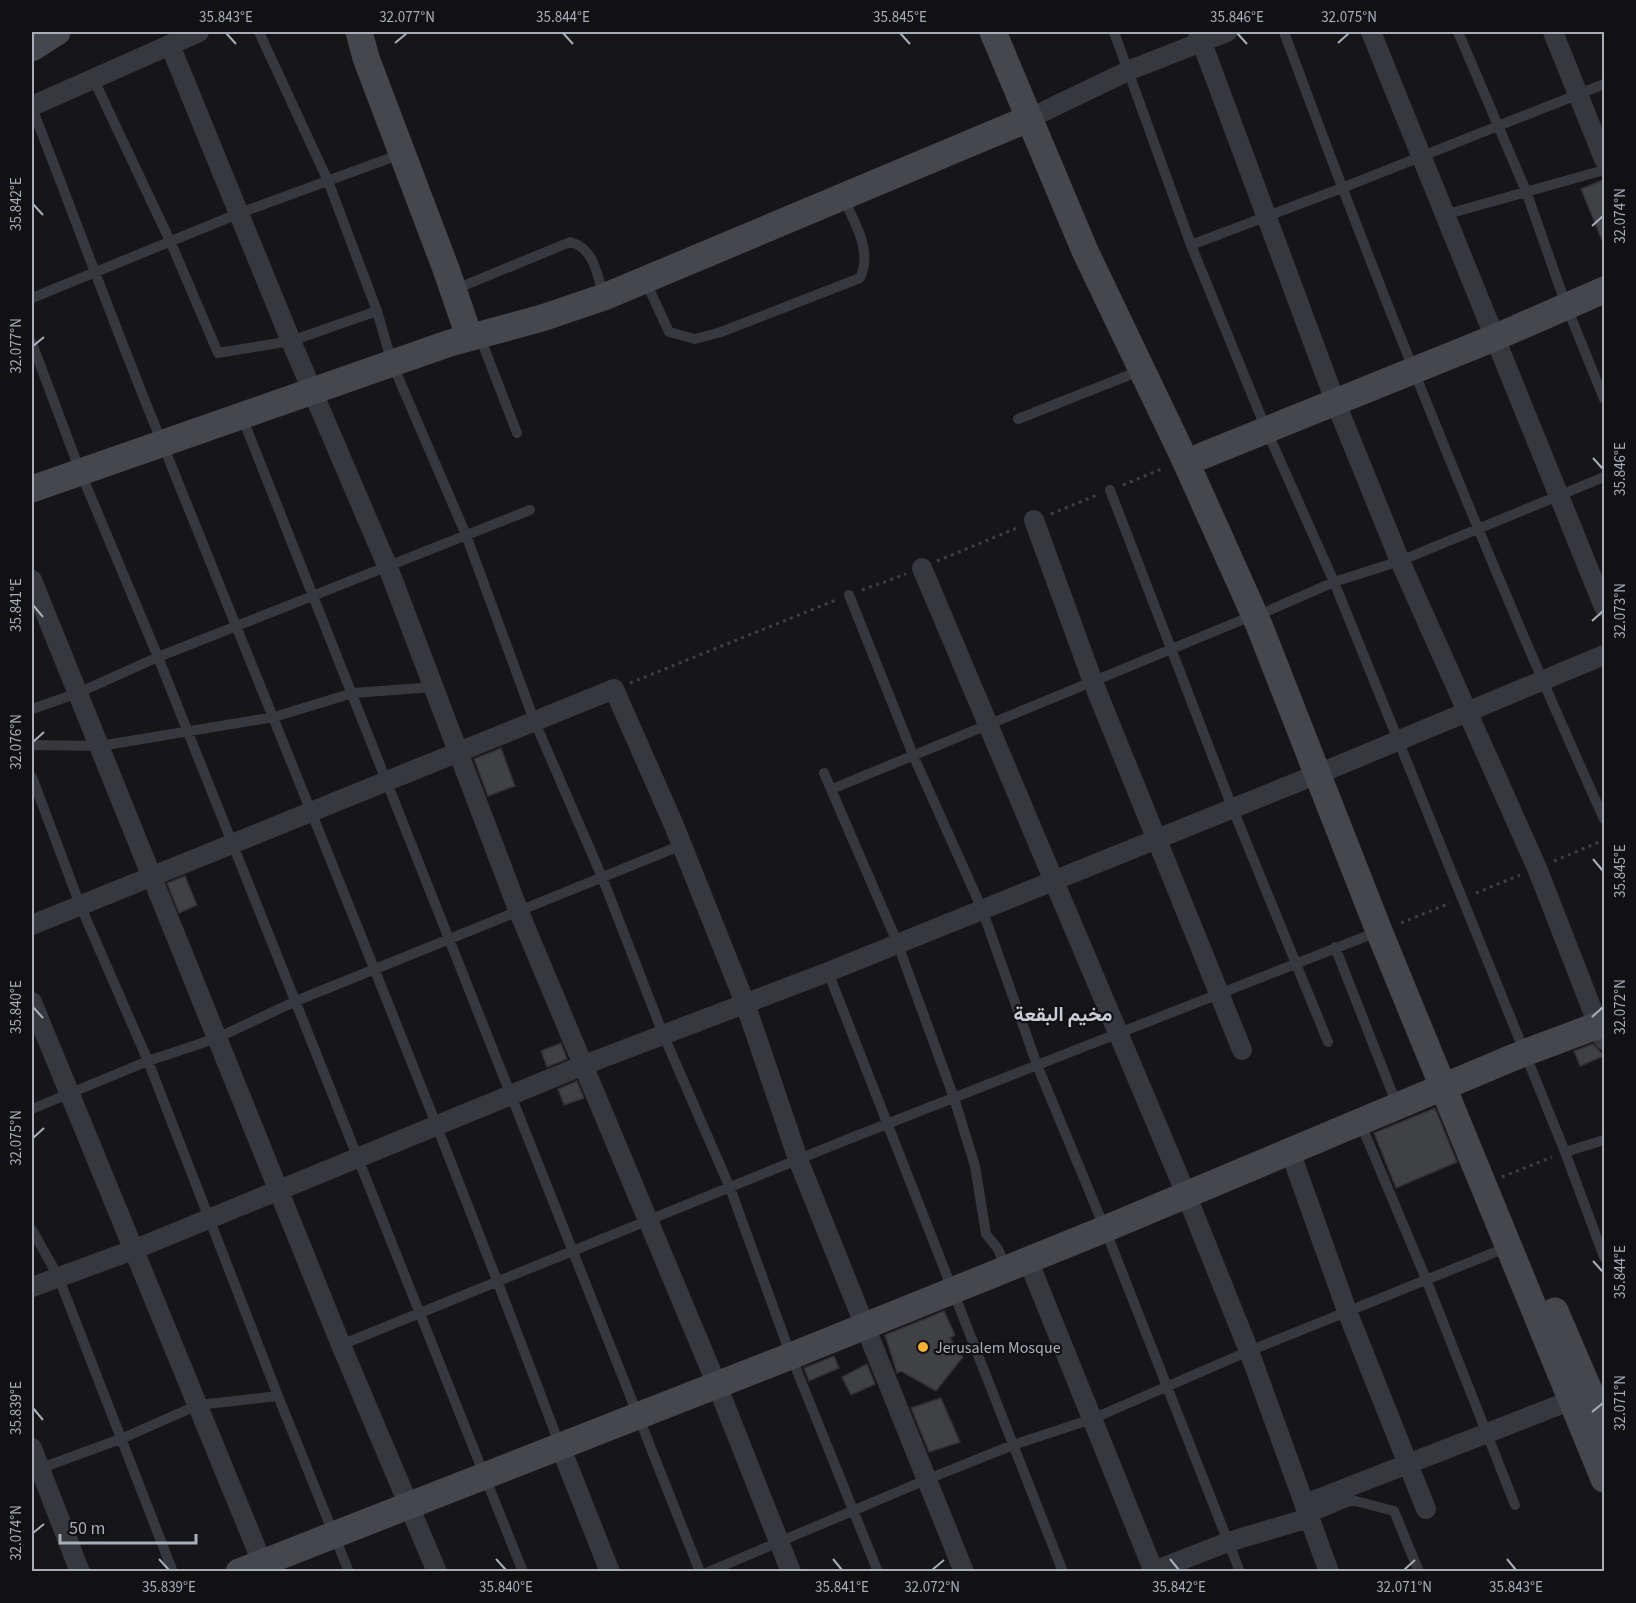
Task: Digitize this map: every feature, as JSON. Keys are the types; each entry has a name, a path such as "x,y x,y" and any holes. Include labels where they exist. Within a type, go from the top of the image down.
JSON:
{"street":[{"path":"32,48 57,32"},
{"path":"32,107 199,32"},
{"path":"359,32 366,58 401,154 474,335"},
{"path":"375,32 387,79 463,286 474,335"},
{"path":"993,32 1118,286 1262,612 1323,772 1452,1084 1497,1179 1605,1425"},
{"path":"1011,32 1034,115 1085,251 1143,370 1194,458"},
{"path":"32,489 474,335 542,318 604,297 1034,115 1200,37 1227,32"},
{"path":"1371,32 1605,607"},
{"path":"1553,32 1605,159"},
{"path":"32,1002 198,1405 256,1568 333,1533 791,1356 1105,1229 1524,1053 1603,1030 1537,868 1400,561 1335,401 1200,37"},
{"path":"170,45 312,392 387,566 435,687 456,752 519,912 717,1385 791,1572"},
{"path":"1194,458 1494,338 1605,290"},
{"path":"1034,520 1093,681 1242,1050"},
{"path":"922,568 1186,1194 1249,1351 1329,1572"},
{"path":"32,580 100,746 150,878 341,1345 437,1572"},
{"path":"32,1287 133,1250 584,1065 828,972 1156,837 1323,772 1605,655"},
{"path":"32,925 615,689 682,846 745,1004 799,1162 867,1325 964,1572"},
{"path":"1452,1084 1509,1246 1589,1392 1605,1479"},
{"path":"1290,1152 1347,1311 1406,1464 1426,1509"},
{"path":"1017,1264 1092,1419 1153,1571 1307,1511 1406,1464 1589,1392"},
{"path":"560,1446 610,1572"},
{"path":"32,1448 36,1470 80,1572"}],"lane":[{"path":"260,32 328,181 377,311 392,363 466,535 534,720 602,877 663,1034 730,1188 791,1356 878,1572"},
{"path":"1114,32 1130,70 1191,245 1266,429 1334,582 1396,740 1565,1152 1605,1257"},
{"path":"1284,32 1412,370 1477,530 1541,680 1605,819"},
{"path":"1458,32 1526,190 1566,305 1605,399"},
{"path":"93,78 171,243 218,353 291,341 377,311"},
{"path":"1191,245 1342,189 1605,84"},
{"path":"32,107 162,443 238,626 498,1281 560,1446"},
{"path":"32,298 240,213 401,154"},
{"path":"1444,215 1526,190 1605,170"},
{"path":"645,280 669,332 680,337 695,339 721,332 860,278 866,255 859,232 843,197"},
{"path":"463,286 570,242 578,244 590,253 604,297"},
{"path":"474,335 517,432"},
{"path":"32,343 80,471 188,730 523,1572"},
{"path":"1018,418 1143,370"},
{"path":"241,415 700,1572"},
{"path":"832,789 1334,582 1400,561 1605,477"},
{"path":"1110,489 1232,807 1328,1042"},
{"path":"32,709 78,693 158,657 530,510"},
{"path":"849,595 913,756 982,909 1037,1065 1105,1229 1240,1572"},
{"path":"32,745 100,746 274,717 353,693 435,687"},
{"path":"824,773 897,942 954,1098 975,1166 986,1234 998,1250 1017,1264"},
{"path":"32,777 80,905 148,1061 349,1572"},
{"path":"32,1109 148,1061 217,1038 296,1001 682,846"},
{"path":"341,1345 1296,961 1387,928"},
{"path":"1335,947 1397,1105"},
{"path":"828,972 890,1124 951,1290 1063,1572"},
{"path":"1360,1122 1426,1279 1515,1505"},
{"path":"1565,1152 1605,1140"},
{"path":"32,1230 58,1276 123,1438 173,1572"},
{"path":"708,1572 779,1540 928,1479 1013,1445 1092,1419 1167,1385 1509,1246"},
{"path":"36,1470 123,1438 198,1405 278,1396"},
{"path":"1307,1511 1352,1500 1394,1511 1419,1572"}],"path":[{"path":"615,689 922,568 1110,489 1194,458"},
{"path":"1387,928 1605,840"},
{"path":"1497,1179 1565,1152"}],"building":[{"path":"1605,179 1605,245 1604,245 1581,189"},
{"path":"501,748 515,786 488,796 474,759"},
{"path":"185,876 197,905 179,913 167,883"},
{"path":"561,1043 567,1059 547,1067 541,1051"},
{"path":"1593,1044 1604,1056 1580,1066 1574,1051"},
{"path":"577,1081 584,1098 564,1105 558,1089"},
{"path":"1435,1108 1457,1162 1396,1188 1374,1133"},
{"name":"Jerusalem Mosque","path":"944,1311 955,1335 950,1338 963,1357 936,1391 901,1371 897,1373 885,1335"},
{"path":"834,1356 839,1368 809,1381 804,1368"},
{"path":"867,1364 875,1384 851,1395 842,1377"},
{"path":"941,1398 960,1442 929,1452 911,1408"}],"place":[{"name":"Jerusalem Mosque","path":"923,1347"}],"district":[{"name":"مخيم البقعة","path":"1063,1014"}]}
